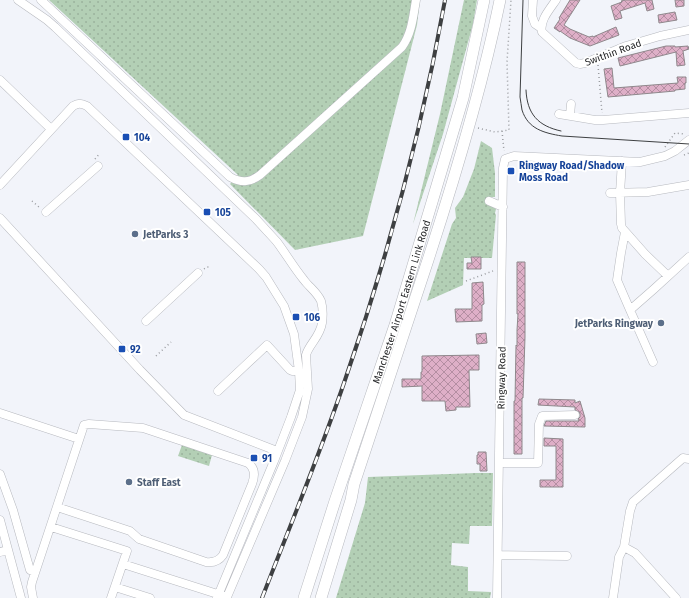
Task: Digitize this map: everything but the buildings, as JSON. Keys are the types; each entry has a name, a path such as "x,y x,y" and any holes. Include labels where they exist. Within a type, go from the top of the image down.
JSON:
{"highway":[{"name":"Manchester Airport Eastern Link Road","path":"304,598 392,332 464,98 484,0"},
{"name":"Manchester Airport Eastern Link Road","path":"321,598 351,500 354,484 416,297 467,133 479,91 500,0"}],"street":[{"path":"18,0 55,27 256,220 276,242 304,280 317,294 321,301 323,310 321,330 306,355 308,389 302,417 265,509 227,597 218,596 123,564"},
{"path":"41,0 230,177 236,181 243,182 254,179 260,175 402,47 407,40 411,27 416,0"},
{"path":"533,0 532,16 535,24 541,28 541,23 556,0"},
{"name":"Swithin Road","path":"541,28 545,35 576,63 580,64 626,46 689,30"},
{"path":"0,80 51,129"},
{"path":"0,185 72,106 82,103 87,106 259,269 266,277 284,306 294,334 300,390 291,417 218,596"},
{"path":"570,115 571,104"},
{"path":"559,114 603,120 689,113"},
{"path":"505,159 514,156 640,162 665,156 675,151 688,137"},
{"name":"Ringway Road","path":"498,598 503,168 505,159"},
{"path":"622,161 620,193 622,228 645,254 668,276"},
{"path":"46,212 98,166"},
{"path":"610,193 648,192 689,185"},
{"path":"489,201 503,207"},
{"path":"0,218 140,370 184,415 277,451"},
{"path":"625,232 617,280 653,362"},
{"path":"630,310 689,257"},
{"path":"146,321 201,271"},
{"path":"218,391 267,345 290,370 299,371"},
{"path":"0,413 79,439"},
{"path":"500,463 538,463 539,424 542,416 575,415"},
{"path":"33,598 32,582 84,425 89,424 142,428 248,463 252,465 254,471 254,479 223,554 220,559 216,561 210,562 139,539 130,531 57,507"},
{"path":"613,598 619,557 624,547 633,502 683,458 689,459"},
{"path":"0,474 13,510 30,570 35,572"},
{"path":"0,520 4,551 20,598"},
{"path":"50,527 127,551 112,598"},
{"path":"624,547 635,553 676,598"},
{"path":"498,555 567,556"},
{"path":"115,587 150,598"}],"path":[{"path":"476,127 495,132 509,130 507,62 510,0"},
{"path":"597,58 603,120"},
{"path":"502,131 505,159"},
{"path":"665,156 664,150 675,133 688,137"},
{"path":"32,201 38,207"},
{"path":"201,271 207,267 210,267"},
{"path":"466,281 493,271"},
{"path":"156,356 171,342"}],"green space":[{"path":"49,0 420,0 417,25 363,236 295,250 230,184 238,175"},
{"path":"464,0 477,0 473,24 443,134 413,224 440,114"},
{"path":"481,141 492,148 495,173 495,197 489,197 488,204 496,209 492,258 464,258 463,285 427,301 452,224 456,218 455,208 463,197 474,169"},
{"path":"182,445 212,455 209,466 178,456"},
{"path":"493,473 492,526 470,526 469,544 452,543 451,565 468,567 468,591 491,592 490,598 336,598 365,503 368,477"}],"tram line":[{"path":"523,0 520,97 522,110 528,122 538,129 562,136 689,144"},
{"path":"526,90 529,106 535,118 546,126 561,131"}],"railway":[{"path":"262,598 305,490 345,380 376,286 415,144 445,0"}],"place":[{"name":"104","path":"126,137"},
{"name":"Ringway Road/Shadow Moss Road","path":"511,171"},
{"name":"105","path":"207,212"},
{"name":"JetParks 3","path":"135,234"},
{"name":"106","path":"296,317"},
{"name":"JetParks Ringway","path":"661,323"},
{"name":"92","path":"122,349"},
{"name":"91","path":"254,458"},
{"name":"Staff East","path":"129,482"}]}
